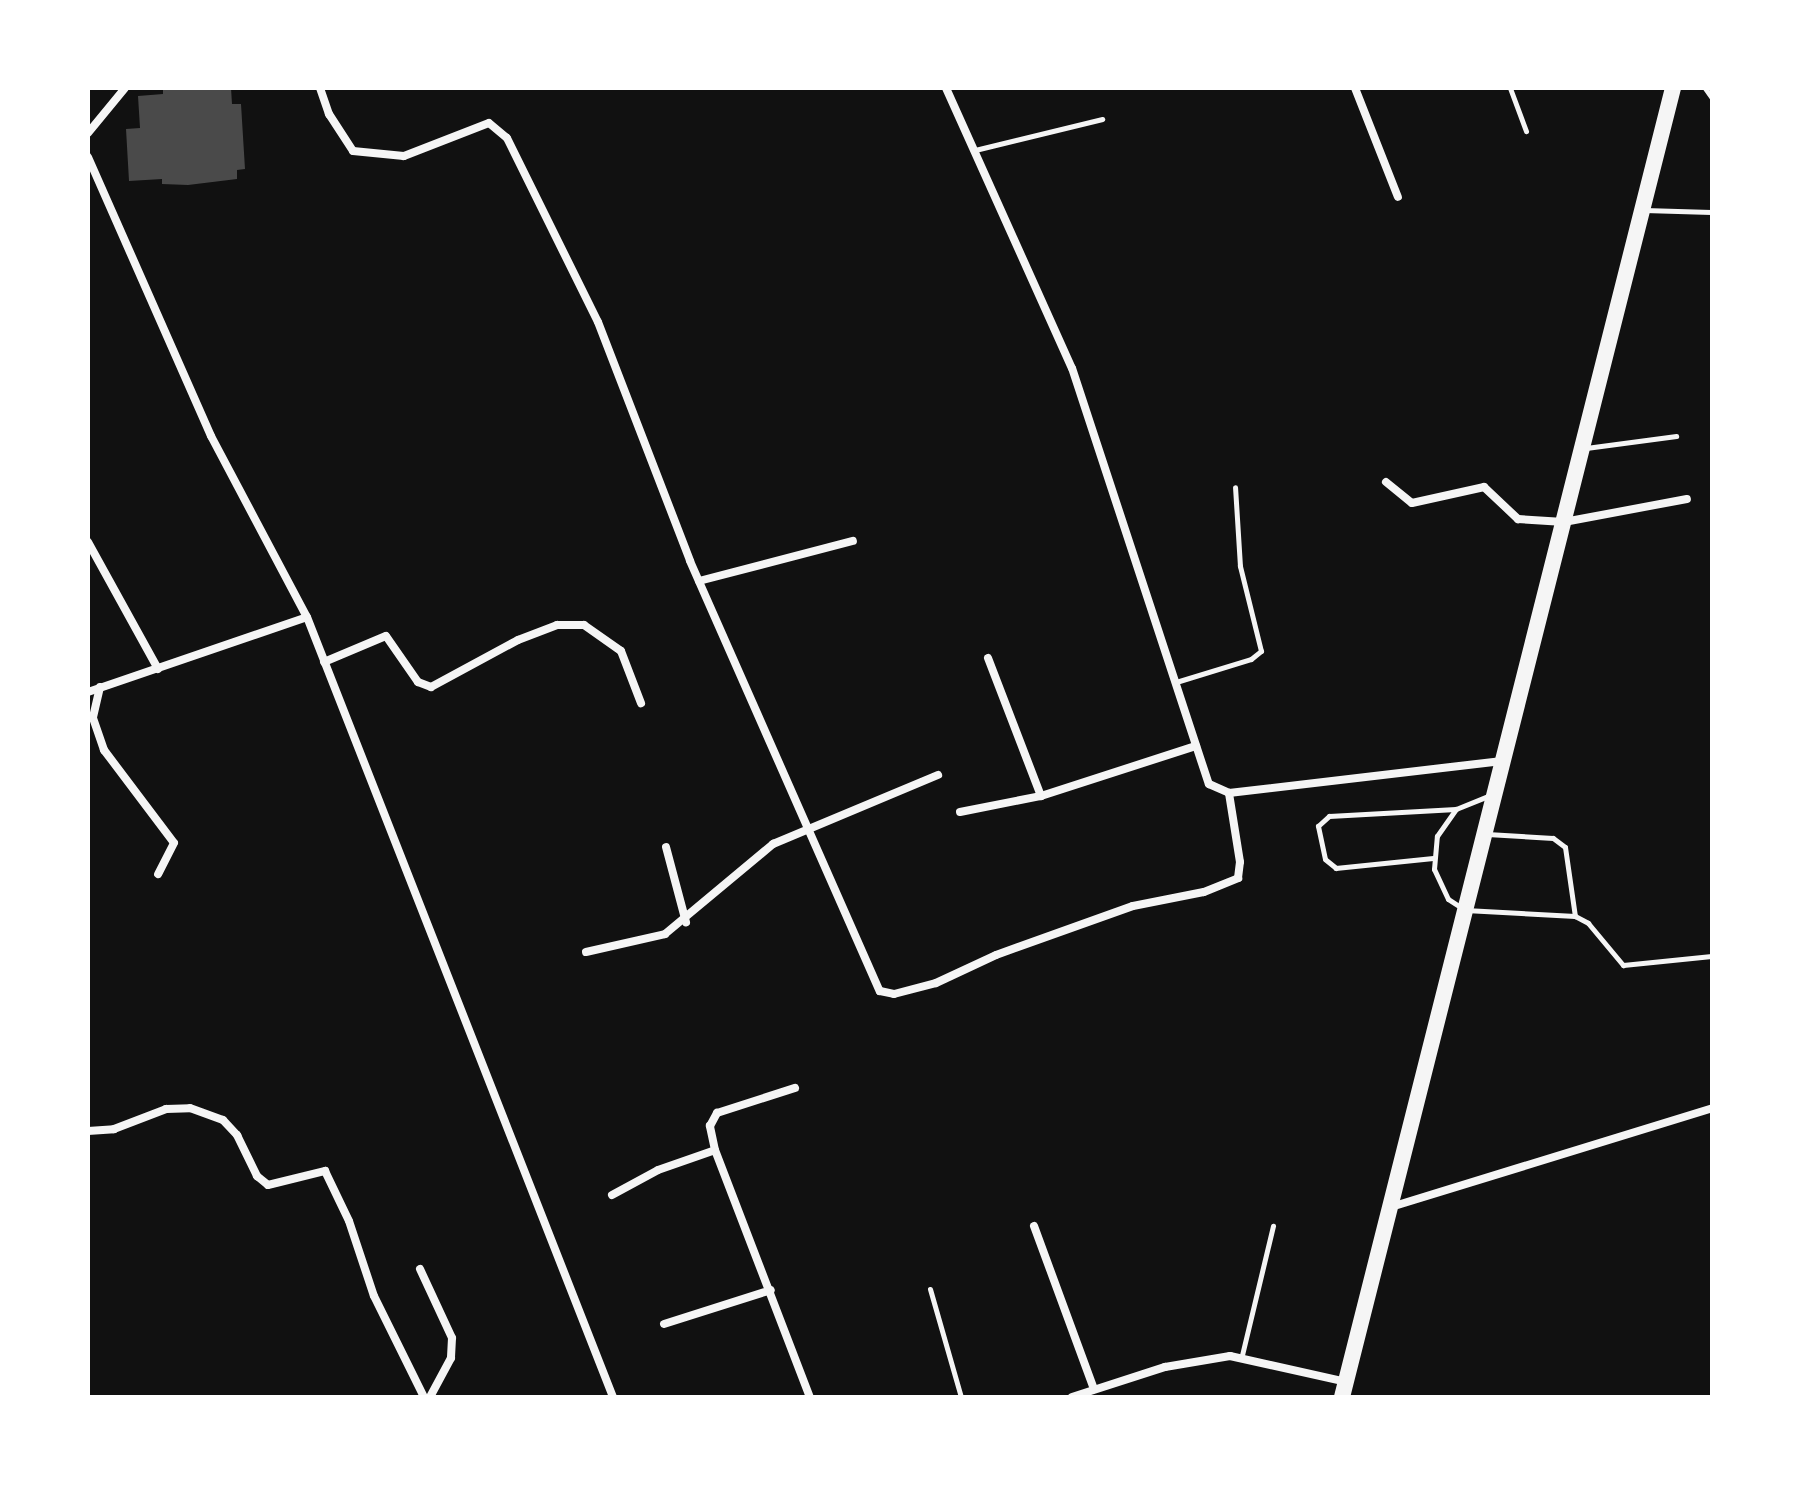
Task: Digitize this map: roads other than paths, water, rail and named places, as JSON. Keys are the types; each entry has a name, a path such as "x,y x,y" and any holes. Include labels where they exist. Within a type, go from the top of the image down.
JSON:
{"main road":[{"path":"1344,1390 1673,88"}],"street":[{"path":"88,133 125,88"},
{"path":"320,88 329,114 353,151 404,156 489,123 497,125 545,208 598,322 699,581 880,991 894,994 936,983 996,955 1133,906 1204,892 1238,878 1240,862 1229,793"},
{"path":"946,88 1072,368 1209,784 1229,793 1503,761"},
{"path":"1355,88 1398,197"},
{"path":"88,157 192,396 307,617 613,1397"},
{"path":"1386,482 1412,503 1484,487 1518,519 1564,522 1687,499"},
{"path":"699,581 853,541"},
{"path":"90,547 158,669"},
{"path":"88,692 307,617"},
{"path":"324,662 386,636 418,682 431,687 518,640 557,625 584,625 621,651 641,703"},
{"path":"988,658 1041,796"},
{"path":"100,687 93,718 104,750 174,843 158,874"},
{"path":"960,812 1041,796 1196,746"},
{"path":"586,952 642,941 686,922 757,854 808,827 938,775"},
{"path":"666,847 686,922"},
{"path":"795,1088 717,1113 710,1126 715,1150 810,1397"},
{"path":"88,1131 114,1129 166,1109 190,1108 223,1120 237,1135 257,1176 268,1185 320,1168 325,1171 379,1307 424,1397"},
{"path":"1390,1207 1712,1108"},
{"path":"612,1195 658,1170 715,1150"},
{"path":"1034,1226 1094,1389"},
{"path":"420,1269 452,1338 451,1358 430,1397"},
{"path":"664,1324 771,1290"},
{"path":"1072,1397 1199,1358 1242,1355 1344,1390"}],"lane":[{"path":"1510,88 1526,131"},
{"path":"1705,88 1712,98"},
{"path":"975,150 1102,119"},
{"path":"1643,210 1711,212"},
{"path":"1582,449 1676,436"},
{"path":"1176,682 1251,659 1261,651 1240,566 1235,487"},
{"path":"1494,798 1475,798 1456,809 1437,836 1433,858 1442,890 1465,910 1575,916 1588,923 1623,965 1712,956"},
{"path":"1433,858 1336,868 1325,859 1318,826 1329,816 1456,809"},
{"path":"1484,834 1553,838 1565,847 1575,916"},
{"path":"1242,1355 1273,1226"},
{"path":"930,1289 961,1397"}]}
